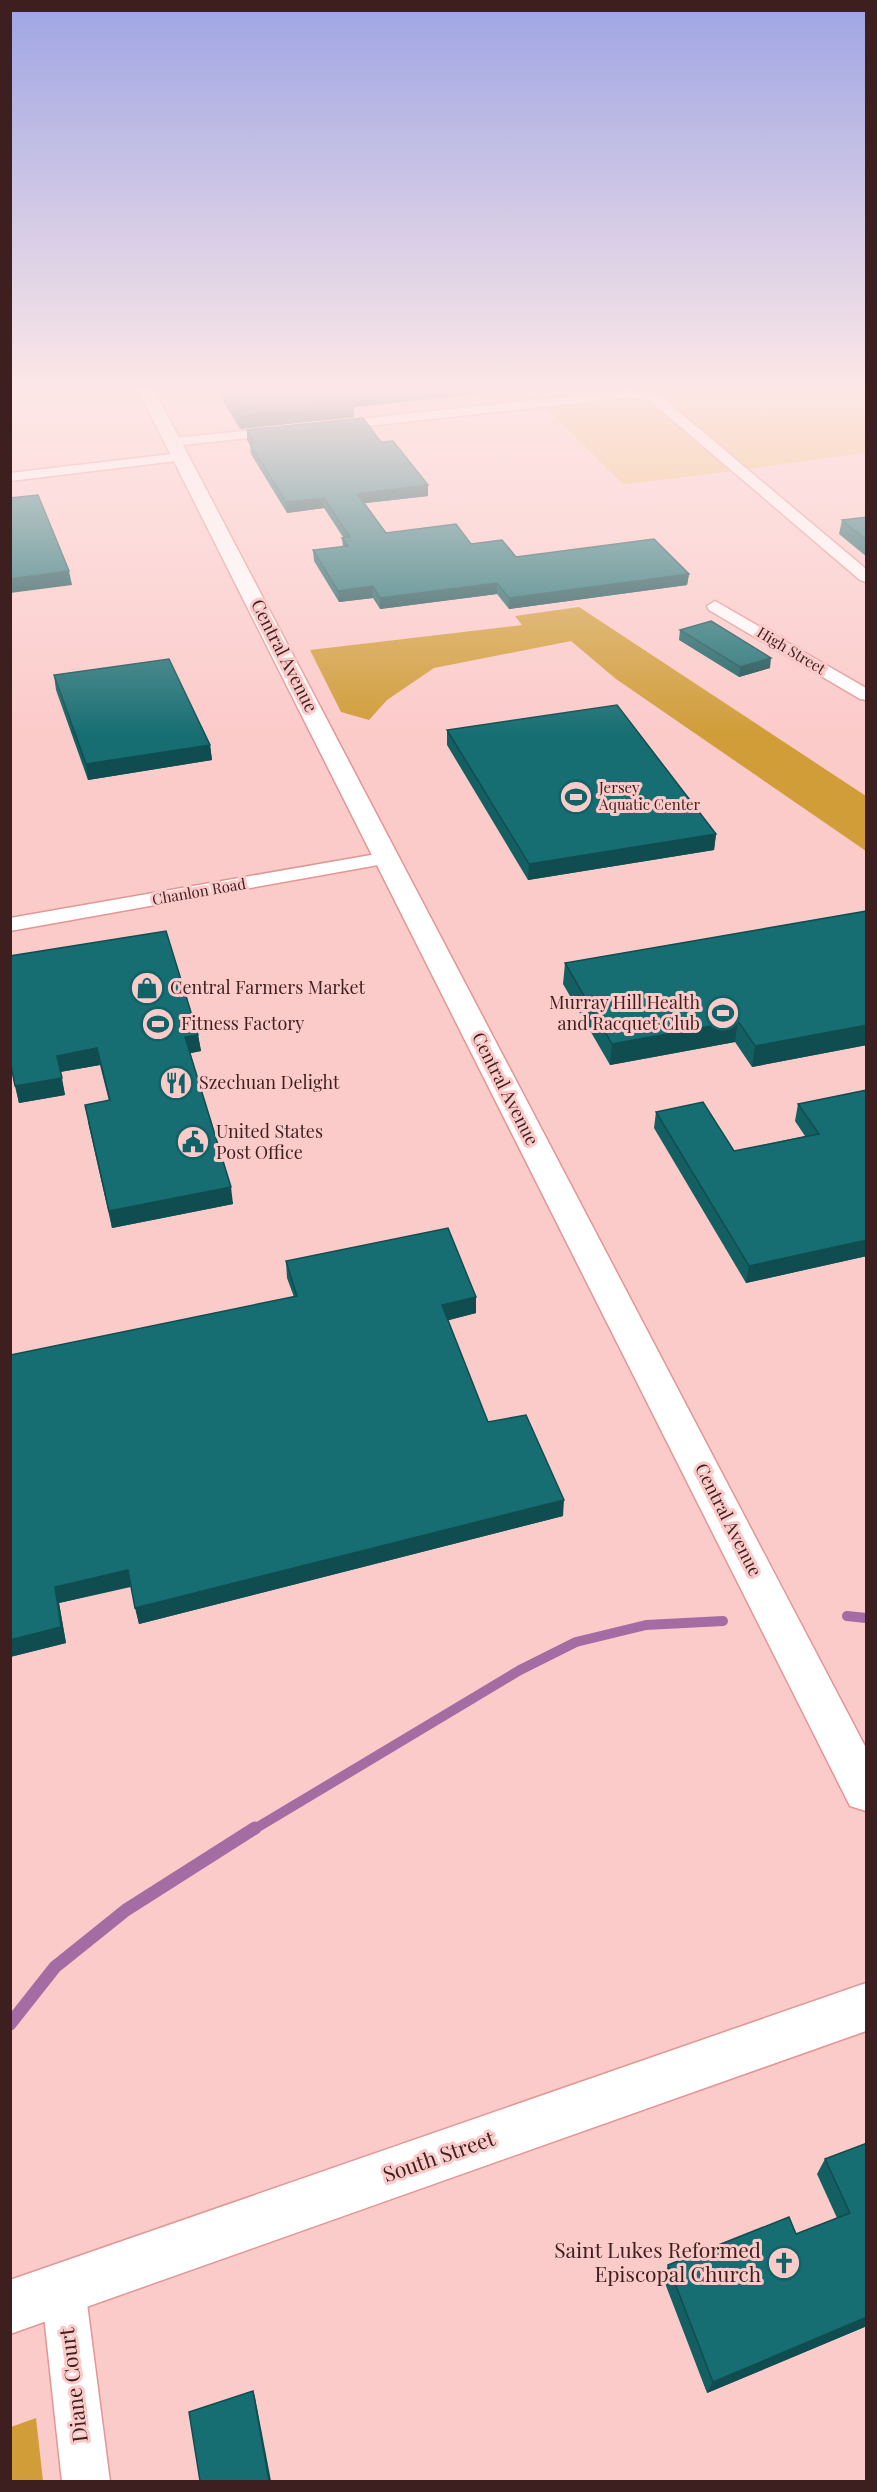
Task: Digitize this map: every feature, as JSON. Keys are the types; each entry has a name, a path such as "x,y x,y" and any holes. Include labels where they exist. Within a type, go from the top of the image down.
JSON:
{"street":[{"name":"Central Avenue","path":"204,502 867,1791"},
{"path":"778,502 867,577"},
{"name":"High Street","path":"715,606 867,695"},
{"name":"Chanlon Road","path":"10,925 388,858"},
{"name":"South Street","path":"10,2307 867,2007"},
{"name":"Diane Court","path":"63,2288 86,2481"}],"shaded area":[{"path":"579,607 866,796 866,851 616,679 571,641 434,668 387,700 369,720 341,712 310,650 522,625 515,616"},
{"path":"36,2418 43,2481 11,2481 11,2427"}],"building":[{"path":"10,502 41,502 69,571 10,579"},
{"path":"327,502 363,502 386,533 456,524 471,544 502,540 516,557 654,539 689,574 509,598 497,583 380,598 373,586 338,591 313,550 348,546 342,538 350,537"},
{"path":"867,517 867,541 842,520"},
{"path":"711,621 771,658 740,667 680,630"},
{"path":"169,659 210,745 86,764 54,675"},
{"name":"Jersey Aquatic Center","path":"617,705 716,834 529,864 447,730"},
{"name":"Murray Hill Health and Racquet Club","path":"867,911 867,1025 755,1046 738,1021 612,1044 565,963"},
{"path":"166,931 198,1035 185,1037 231,1187 109,1211 85,1105 110,1100 97,1048 57,1056 62,1078 15,1086 10,1061 10,956"},
{"path":"867,1090 867,1240 749,1266 656,1112 703,1102 734,1151 819,1134 798,1104"},
{"path":"448,1228 476,1297 442,1305 488,1422 526,1415 564,1500 135,1608 128,1570 55,1587 61,1627 10,1640 10,1355 297,1296 286,1261"},
{"name":"Saint Lukes Reformed Episcopal Church","path":"867,2143 867,2317 713,2382 668,2265 789,2217 796,2234 850,2213 825,2159"},
{"path":"253,2391 269,2481 200,2481 189,2412"}],"waterway":[{"path":"847,1616 866,1618"},
{"path":"253,1830 520,1670 576,1642 646,1625 723,1621"},
{"path":"10,2024 55,1967 126,1910 255,1828"}],"place":[{"name":"Jersey Aquatic Center","path":"576,797"},
{"name":"Central Farmers Market","path":"147,988"},
{"name":"Murray Hill Health and Racquet Club","path":"723,1013"},
{"name":"Fitness Factory","path":"158,1024"},
{"name":"Szechuan Delight","path":"176,1083"},
{"name":"United States Post Office","path":"193,1142"},
{"name":"Saint Lukes Reformed Episcopal Church","path":"784,2263"}]}
